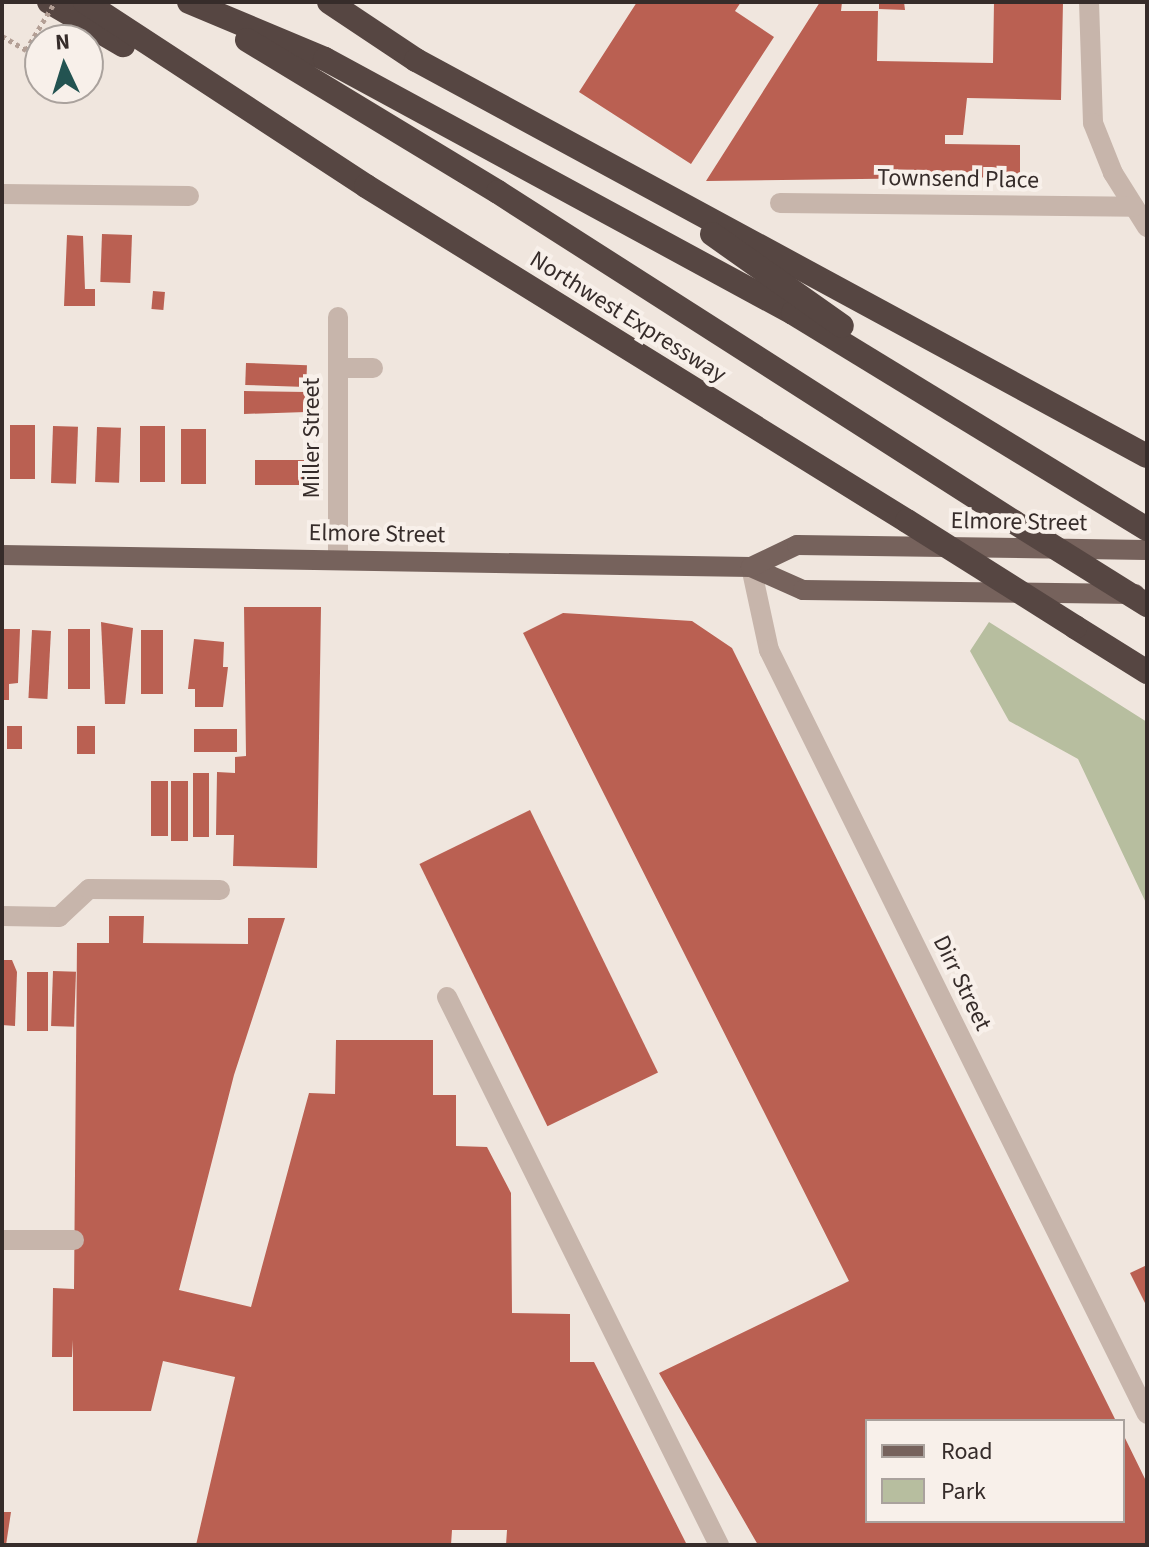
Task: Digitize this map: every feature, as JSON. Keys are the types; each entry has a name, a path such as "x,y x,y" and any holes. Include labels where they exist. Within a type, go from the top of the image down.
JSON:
{"highway":[{"path":"49,2 366,186"},
{"name":"Northwest Expressway","path":"85,2 366,186 1147,672"},
{"path":"187,2 325,59 793,313 1086,488 1147,529"},
{"name":"Northwest Expressway","path":"187,2 498,192 1147,605"},
{"path":"329,2 416,60 1141,452"},
{"path":"623,171 1001,438"}],"main road":[{"name":"Elmore Street","path":"751,567 797,545 1147,550"},
{"name":"Elmore Street","path":"2,555 751,567 803,590 1147,594"}],"street":[{"path":"1089,2 1093,123 1113,173 1147,227"},
{"path":"2,194 189,196"},
{"name":"Townsend Place","path":"780,203 1134,207"},
{"name":"Miller Street","path":"338,317 338,559"},
{"path":"338,368 373,368"},
{"name":"Dirr Street","path":"751,567 769,650 1147,1414"},
{"path":"2,916 59,917 89,889 220,890"},
{"path":"447,997 719,1545"},
{"path":"2,1240 74,1240"}],"path":[{"path":"2,36 26,50 55,2"}],"green space":[{"path":"989,622 1147,722 1147,905 1078,759 1009,721 970,651"}],"building":[{"path":"637,2 741,2 735,11 774,37 691,164 579,92"},
{"path":"820,2 842,2 841,11 878,11 877,61 993,63 994,2 1063,2 1061,100 967,98 963,135 945,135 945,144 1020,145 1020,177 706,181"},
{"path":"879,2 904,2 905,10 879,9"},
{"path":"102,234 132,235 130,283 100,282"},
{"path":"67,235 83,236 85,289 95,289 95,306 64,306"},
{"path":"153,291 165,292 163,310 151,309"},
{"path":"246,363 307,365 306,387 245,385"},
{"path":"244,391 307,392 306,412 244,414"},
{"path":"10,425 35,425 35,479 10,479"},
{"path":"53,426 78,427 76,484 51,483"},
{"path":"140,426 165,426 165,482 140,482"},
{"path":"97,427 121,428 119,483 95,482"},
{"path":"181,429 206,429 206,484 181,484"},
{"path":"255,460 304,460 304,485 255,485"},
{"path":"244,607 321,607 317,868 233,866 234,835 216,835 217,772 235,773 235,757 246,756"},
{"path":"563,613 692,621 732,648 1115,1419 865,1419 865,1523 1125,1523 1125,1438 1147,1483 1147,1545 758,1545 659,1373 849,1281 523,633"},
{"path":"101,622 133,628 125,704 105,704"},
{"path":"2,629 20,629 18,683 9,684 9,700 2,700"},
{"path":"68,629 90,629 90,689 68,689"},
{"path":"32,630 51,631 47,699 28,698"},
{"path":"141,630 163,630 163,694 141,694"},
{"path":"194,639 224,642 223,667 228,667 223,707 195,707 195,689 188,689"},
{"path":"7,726 22,726 22,749 7,749"},
{"path":"77,726 95,726 95,754 77,754"},
{"path":"194,729 237,729 237,752 194,752"},
{"path":"193,773 209,773 209,837 193,837"},
{"path":"151,781 168,781 168,836 151,836"},
{"path":"171,781 188,781 188,841 171,841"},
{"path":"530,810 658,1072 547,1126 419,864"},
{"path":"109,916 144,916 143,943 248,944 248,918 285,918 234,1075 179,1290 251,1307 309,1093 335,1094 336,1040 433,1040 433,1095 456,1095 456,1146 487,1147 511,1193 512,1313 570,1314 570,1362 594,1362 687,1545 506,1545 507,1530 452,1530 451,1545 196,1545 235,1377 163,1361 151,1411 73,1411 73,1340 72,1357 52,1357 53,1288 74,1289 77,943 109,943"},
{"path":"2,960 12,960 17,972 15,1026 2,1025"},
{"path":"53,971 76,972 74,1027 51,1026"},
{"path":"27,972 48,972 48,1031 27,1031"},
{"path":"1147,1265 1147,1307 1130,1273"},
{"path":"2,1512 11,1512 6,1545 2,1545"}]}
